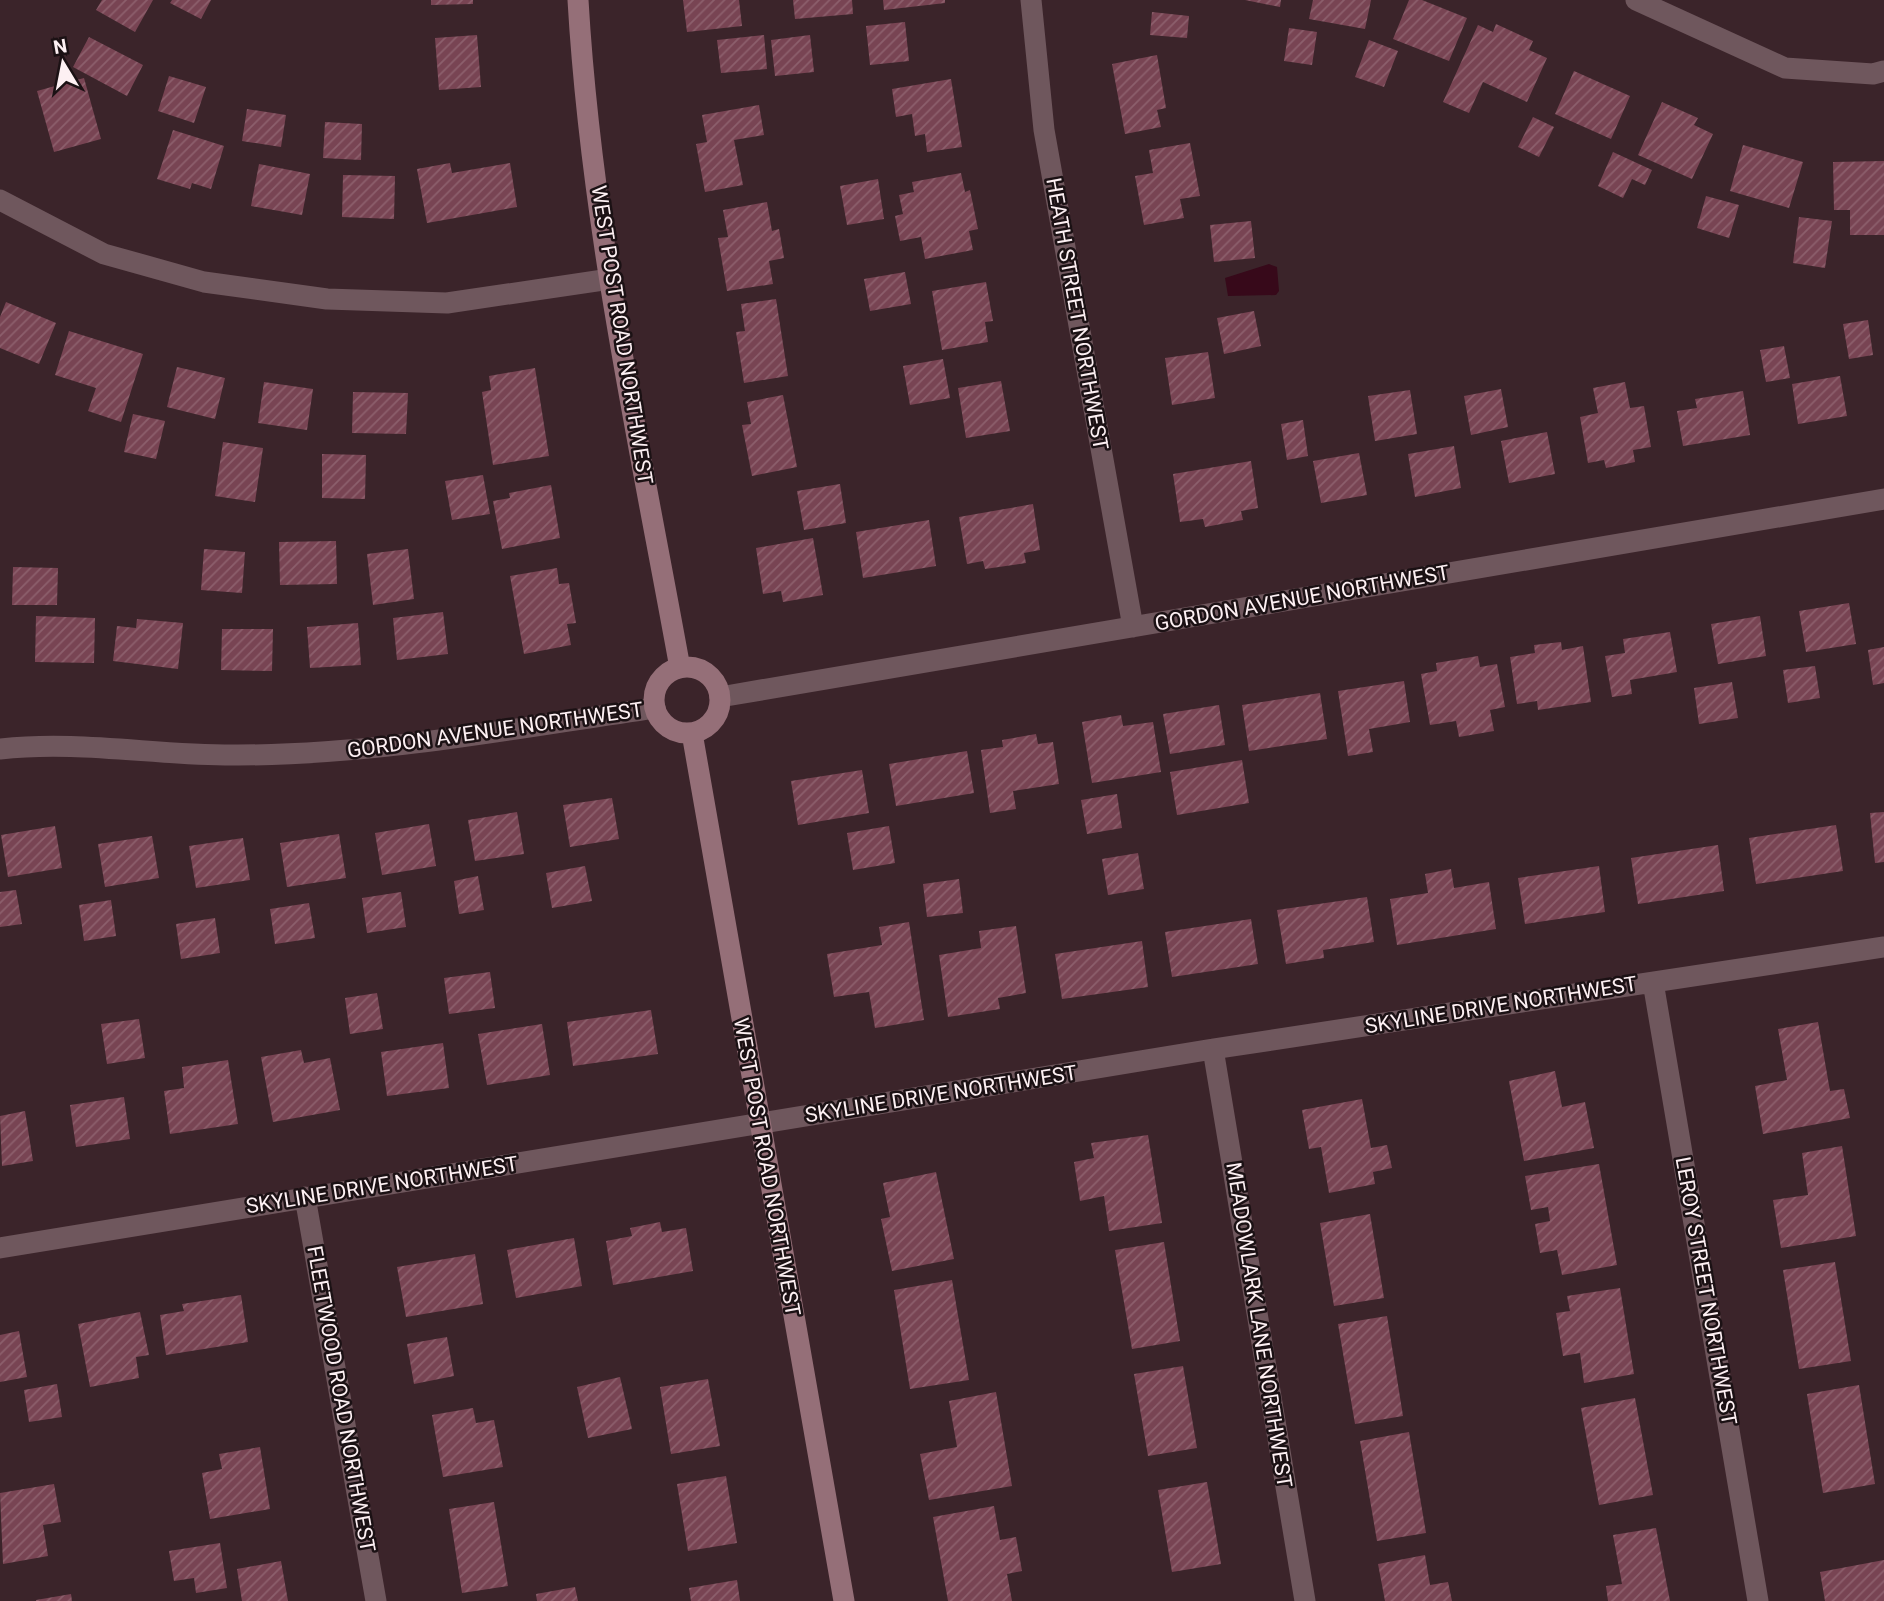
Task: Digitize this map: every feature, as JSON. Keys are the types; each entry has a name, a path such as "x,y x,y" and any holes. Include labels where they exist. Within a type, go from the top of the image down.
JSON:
{"street":[{"name":"WEST POST ROAD NORTHWEST","path":"578,0 582,77 610,278 680,668"},
{"name":"HEATH STREET NORTHWEST","path":"1031,0 1044,130 1133,627"},
{"path":"1636,0 1785,68 1872,74 1884,71"},
{"path":"0,200 104,254 204,282 327,299 447,303 610,278"},
{"name":"GORDON AVENUE NORTHWEST","path":"720,697 1884,499"},
{"path":"680,668 702,671 717,687 720,697 719,707 710,724 692,733 673,730 664,725 655,708 657,687 662,678 680,668"},
{"name":"GORDON AVENUE NORTHWEST","path":"0,749 44,744 236,755 373,750 655,708"},
{"name":"WEST POST ROAD NORTHWEST","path":"692,733 844,1601"},
{"name":"SKYLINE DRIVE NORTHWEST","path":"0,1248 1213,1048 1884,947"},
{"name":"LEROY STREET NORTHWEST","path":"1653,982 1758,1601"},
{"name":"MEADOWLARK LANE NORTHWEST","path":"1213,1048 1305,1601"},
{"name":"FLEETWOOD ROAD NORTHWEST","path":"305,1197 376,1601"}],"shaded area":[{"path":"1269,264 1277,267 1279,291 1276,295 1228,296 1225,278"}],"building":[{"path":"102,0 153,0 135,32 96,10"},
{"path":"172,0 211,0 201,19 170,3"},
{"path":"431,0 473,0 473,4 431,5"},
{"path":"683,0 739,0 742,26 687,32"},
{"path":"793,0 852,0 853,14 795,19"},
{"path":"883,0 945,0 945,3 884,10"},
{"path":"1245,0 1281,0 1280,7"},
{"path":"1313,0 1371,0 1365,29 1309,19"},
{"path":"1409,0 1422,0 1467,18 1449,61 1393,39"},
{"path":"1152,12 1189,16 1187,38 1150,35"},
{"path":"905,22 909,61 870,65 866,26"},
{"path":"1496,24 1533,41 1529,50 1547,58 1527,102 1483,82 1469,113 1443,102 1478,25 1493,32"},
{"path":"1289,28 1317,32 1312,65 1284,61"},
{"path":"477,35 481,87 439,90 435,38"},
{"path":"764,35 767,69 721,73 717,40"},
{"path":"810,35 814,72 775,76 771,40"},
{"path":"89,37 143,65 127,96 73,67"},
{"path":"1369,40 1398,51 1384,87 1355,77"},
{"path":"1157,55 1166,108 1157,110 1161,127 1125,134 1112,64"},
{"path":"1574,71 1630,96 1611,139 1555,114"},
{"path":"169,76 206,87 194,123 158,111"},
{"path":"84,78 101,139 54,152 37,91"},
{"path":"951,79 962,147 927,152 925,134 915,136 912,114 896,117 892,89"},
{"path":"1662,102 1698,118 1694,125 1713,134 1692,179 1638,155"},
{"path":"759,105 764,135 734,140 743,185 705,192 696,144 707,142 702,115"},
{"path":"247,109 286,115 281,147 242,141"},
{"path":"1533,117 1554,127 1539,157 1518,147"},
{"path":"325,122 362,124 361,160 323,158"},
{"path":"173,130 224,146 211,189 192,183 190,189 157,179"},
{"path":"1190,143 1200,196 1180,199 1184,218 1144,225 1135,176 1153,173 1149,150"},
{"path":"1743,145 1803,162 1789,208 1730,191"},
{"path":"1613,152 1652,170 1645,185 1632,179 1623,198 1598,186"},
{"path":"1884,161 1884,235 1850,235 1850,210 1834,210 1833,162"},
{"path":"450,163 452,173 510,163 517,207 427,223 417,169"},
{"path":"259,164 310,174 302,215 251,206"},
{"path":"961,173 965,192 970,190 978,229 969,231 973,250 925,259 921,237 900,241 895,216 903,214 899,195 914,192 912,182"},
{"path":"343,175 395,176 394,219 342,217"},
{"path":"878,179 884,219 847,225 840,186"},
{"path":"1706,196 1739,205 1729,238 1697,228"},
{"path":"767,202 772,231 779,229 784,258 769,261 773,284 727,291 718,238 728,237 723,210"},
{"path":"1799,217 1832,221 1825,268 1793,263"},
{"path":"1251,221 1255,258 1214,262 1210,225"},
{"path":"905,272 911,304 870,311 864,279"},
{"path":"986,282 993,321 985,322 988,342 942,350 932,291"},
{"path":"776,299 788,376 744,383 736,332 745,331 741,304"},
{"path":"6,302 56,323 39,364 0,348 0,317"},
{"path":"1254,311 1261,346 1224,354 1217,318"},
{"path":"1868,320 1873,355 1849,359 1843,324"},
{"path":"69,331 143,354 121,422 88,411 96,388 55,375"},
{"path":"1784,346 1790,378 1766,382 1760,350"},
{"path":"1208,352 1215,398 1172,405 1165,358"},
{"path":"943,359 950,398 910,405 903,366"},
{"path":"177,367 225,378 215,419 167,407"},
{"path":"535,368 549,456 493,465 482,392 491,390 489,376"},
{"path":"1840,376 1847,416 1798,424 1792,384"},
{"path":"1001,381 1010,431 966,438 958,388"},
{"path":"264,382 313,389 307,430 258,423"},
{"path":"1625,382 1630,408 1644,406 1651,447 1633,450 1635,462 1606,468 1604,460 1588,463 1580,417 1598,413 1593,388"},
{"path":"1501,389 1508,427 1471,435 1464,396"},
{"path":"1410,390 1417,434 1375,441 1368,396"},
{"path":"1743,391 1750,435 1683,446 1677,411 1697,408 1695,399"},
{"path":"353,392 408,393 406,434 352,433"},
{"path":"783,395 797,467 752,476 742,425 751,424 747,402"},
{"path":"133,414 165,421 156,459 124,452"},
{"path":"1303,420 1308,456 1287,460 1281,424"},
{"path":"1547,432 1555,474 1509,483 1501,441"},
{"path":"223,442 263,448 255,502 215,496"},
{"path":"1454,446 1461,488 1415,497 1408,454"},
{"path":"1359,453 1367,495 1321,503 1313,461"},
{"path":"322,454 366,455 365,499 322,498"},
{"path":"1251,461 1258,508 1241,511 1243,520 1205,527 1203,519 1180,522 1173,474"},
{"path":"483,475 490,514 452,520 445,481"},
{"path":"840,484 846,523 804,530 797,491"},
{"path":"551,485 560,538 502,549 493,501 510,498 509,493"},
{"path":"1033,504 1040,550 1024,553 1026,563 985,569 983,561 967,564 959,517"},
{"path":"929,520 936,566 863,578 856,532"},
{"path":"813,538 823,595 783,602 781,591 763,594 756,548"},
{"path":"336,541 337,584 280,585 279,542"},
{"path":"204,549 245,552 242,593 201,590"},
{"path":"408,549 414,599 373,605 367,554"},
{"path":"13,567 58,568 57,605 12,605"},
{"path":"557,568 559,584 569,583 576,623 567,624 571,645 524,654 510,576"},
{"path":"1849,603 1856,644 1806,652 1799,611"},
{"path":"443,612 448,654 397,660 393,618"},
{"path":"36,616 95,618 94,663 35,662"},
{"path":"1760,616 1766,656 1718,664 1711,624"},
{"path":"137,619 183,623 178,669 113,661 117,626 136,628"},
{"path":"358,623 361,665 310,668 307,627"},
{"path":"222,629 273,629 272,671 221,670"},
{"path":"1670,632 1677,672 1630,680 1632,694 1612,697 1605,656 1625,653 1623,639"},
{"path":"1561,642 1562,650 1583,646 1591,702 1538,710 1537,701 1517,704 1510,657 1535,653 1534,645"},
{"path":"1884,647 1884,683 1873,685 1868,650"},
{"path":"1478,656 1480,667 1497,664 1505,707 1490,710 1494,731 1459,737 1456,721 1430,725 1421,674 1437,671 1436,663"},
{"path":"1815,666 1820,698 1788,703 1783,670"},
{"path":"1404,681 1410,722 1369,729 1373,752 1348,756 1338,691"},
{"path":"1732,682 1738,718 1699,724 1694,688"},
{"path":"1320,693 1327,739 1249,751 1242,705"},
{"path":"1219,705 1225,745 1170,754 1163,714"},
{"path":"1121,715 1123,726 1153,722 1161,772 1092,783 1082,722"},
{"path":"1036,734 1038,744 1053,742 1059,784 1013,791 1016,809 990,813 981,750 1003,747 1002,740"},
{"path":"967,751 974,793 896,806 889,764"},
{"path":"1242,760 1249,803 1177,815 1170,772"},
{"path":"862,770 869,813 798,825 791,781"},
{"path":"1117,794 1122,828 1087,834 1081,800"},
{"path":"612,798 619,839 570,847 563,805"},
{"path":"517,812 524,854 475,861 468,820"},
{"path":"1884,812 1884,862 1875,863 1870,813"},
{"path":"429,824 436,866 382,875 375,833"},
{"path":"1836,825 1843,871 1756,884 1749,838"},
{"path":"55,826 62,868 8,877 1,835"},
{"path":"889,826 895,863 853,870 847,833"},
{"path":"339,834 346,878 287,887 280,843"},
{"path":"152,836 159,878 105,887 98,844"},
{"path":"243,838 250,880 196,888 189,846"},
{"path":"1718,845 1724,891 1638,904 1631,858"},
{"path":"1138,853 1144,889 1108,895 1102,859"},
{"path":"585,866 592,901 552,908 546,873"},
{"path":"1599,866 1605,912 1525,924 1518,878"},
{"path":"1451,869 1454,888 1489,882 1496,929 1397,945 1390,899 1428,893 1425,874"},
{"path":"478,876 484,910 459,914 454,881"},
{"path":"959,879 963,913 927,917 923,884"},
{"path":"16,890 22,924 0,927 0,892"},
{"path":"401,892 406,927 367,933 362,898"},
{"path":"1367,897 1374,942 1323,950 1324,958 1286,964 1277,910"},
{"path":"111,900 116,936 84,941 79,905"},
{"path":"309,903 315,938 275,944 270,909"},
{"path":"215,918 220,953 181,959 176,924"},
{"path":"1251,919 1258,964 1172,977 1165,932"},
{"path":"909,922 924,1020 875,1028 869,992 834,997 827,954 882,945 879,927"},
{"path":"1016,926 1026,993 998,998 1000,1009 948,1017 939,955 981,948 979,931"},
{"path":"1142,941 1148,987 1062,999 1055,954"},
{"path":"490,972 495,1008 449,1014 444,978"},
{"path":"377,993 383,1029 350,1034 345,998"},
{"path":"651,1010 658,1054 573,1066 567,1022"},
{"path":"139,1019 145,1058 107,1064 101,1024"},
{"path":"1818,1022 1830,1091 1844,1089 1850,1118 1763,1134 1755,1086 1787,1080 1778,1029"},
{"path":"542,1024 550,1075 487,1085 478,1034"},
{"path":"443,1043 449,1088 387,1096 381,1052"},
{"path":"301,1050 304,1063 330,1058 340,1110 273,1122 261,1057"},
{"path":"228,1060 238,1124 170,1134 164,1091 184,1088 182,1067"},
{"path":"1555,1071 1562,1107 1585,1102 1594,1148 1524,1161 1509,1081"},
{"path":"124,1097 130,1139 76,1147 70,1105"},
{"path":"1362,1099 1371,1148 1387,1145 1392,1168 1373,1172 1375,1184 1329,1193 1321,1147 1309,1149 1302,1110"},
{"path":"25,1111 33,1161 2,1166 0,1116"},
{"path":"1148,1135 1162,1223 1109,1231 1104,1196 1080,1201 1074,1162 1094,1158 1091,1143"},
{"path":"1842,1146 1856,1236 1781,1248 1773,1200 1808,1195 1802,1153"},
{"path":"1599,1164 1617,1265 1562,1275 1557,1250 1540,1253 1535,1224 1550,1221 1548,1207 1531,1210 1525,1176"},
{"path":"936,1172 954,1259 892,1271 881,1219 890,1217 883,1183"},
{"path":"1370,1214 1384,1298 1334,1306 1320,1223"},
{"path":"660,1222 662,1232 686,1228 693,1271 613,1285 606,1241 632,1236 630,1228"},
{"path":"574,1238 582,1286 516,1298 507,1250"},
{"path":"1164,1242 1180,1341 1132,1349 1115,1250"},
{"path":"475,1254 483,1304 406,1317 397,1267"},
{"path":"1835,1262 1851,1361 1799,1369 1783,1270"},
{"path":"952,1280 969,1380 910,1389 894,1290"},
{"path":"1620,1288 1634,1374 1584,1383 1580,1353 1563,1356 1556,1313 1570,1311 1567,1296"},
{"path":"241,1295 248,1342 166,1355 160,1315 184,1311 182,1304"},
{"path":"140,1312 149,1355 136,1357 139,1378 90,1387 78,1324"},
{"path":"1387,1316 1403,1416 1355,1424 1338,1324"},
{"path":"19,1331 27,1377 0,1382 0,1335"},
{"path":"447,1337 454,1376 414,1384 407,1344"},
{"path":"1183,1366 1197,1448 1148,1456 1134,1374"},
{"path":"620,1377 632,1429 588,1438 577,1387"},
{"path":"708,1379 720,1446 671,1454 660,1387"},
{"path":"57,1384 62,1417 29,1422 24,1390"},
{"path":"1859,1385 1875,1484 1823,1493 1807,1394"},
{"path":"996,1392 1012,1486 929,1500 920,1454 957,1447 949,1401"},
{"path":"1635,1398 1653,1495 1599,1505 1581,1408"},
{"path":"473,1408 476,1423 494,1420 503,1467 443,1477 432,1415"},
{"path":"1409,1432 1426,1533 1377,1541 1360,1441"},
{"path":"260,1447 270,1509 210,1519 202,1473 222,1469 219,1454"},
{"path":"726,1476 737,1543 688,1551 677,1484"},
{"path":"1207,1482 1221,1564 1172,1572 1158,1490"},
{"path":"54,1484 61,1522 43,1525 48,1556 3,1564 0,1493"},
{"path":"494,1502 508,1586 462,1593 449,1509"},
{"path":"994,1506 1000,1540 1016,1537 1022,1571 1007,1574 1012,1601 948,1601 933,1517"},
{"path":"1656,1528 1670,1601 1608,1601 1606,1586 1622,1584 1613,1535"},
{"path":"220,1543 227,1588 196,1593 194,1578 174,1581 169,1551"},
{"path":"1425,1555 1430,1585 1448,1582 1452,1601 1385,1601 1378,1564"},
{"path":"1884,1560 1884,1601 1825,1601 1820,1572"},
{"path":"281,1561 288,1601 242,1601 237,1569"},
{"path":"737,1580 740,1601 691,1601 689,1588"},
{"path":"575,1587 578,1601 537,1601 536,1594"},
{"path":"71,1594 72,1601 36,1601 36,1600"}]}
